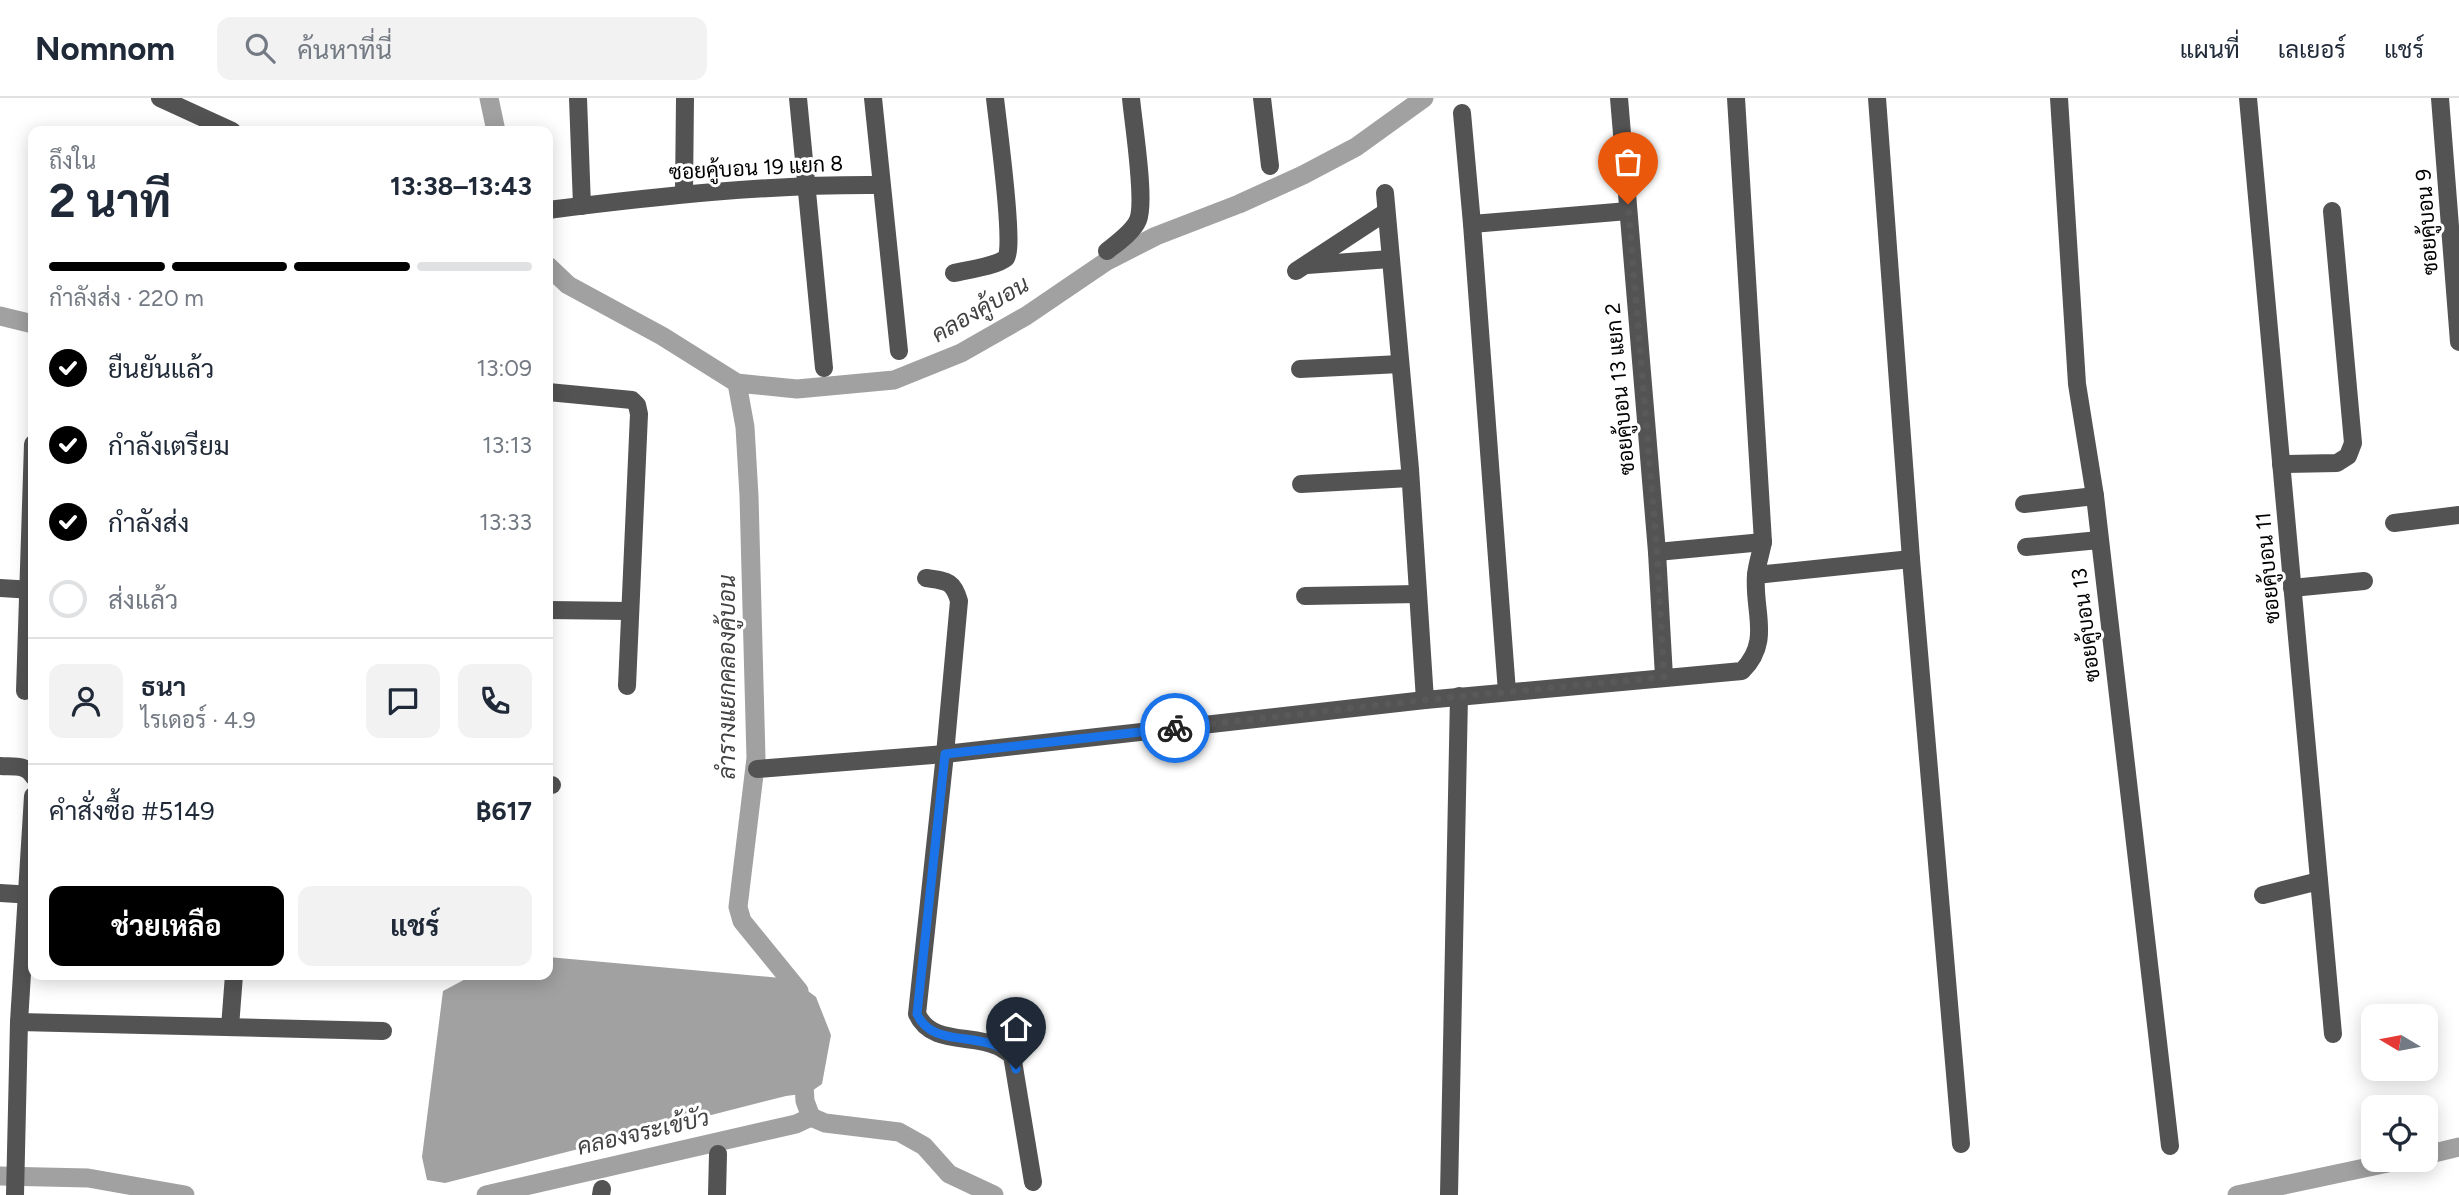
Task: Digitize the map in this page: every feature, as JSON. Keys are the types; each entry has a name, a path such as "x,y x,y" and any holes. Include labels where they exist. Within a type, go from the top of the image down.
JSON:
{"street":[{"path":"160,98 221,126"},
{"path":"578,98 582,206"},
{"path":"684,193 685,98"},
{"path":"798,98 824,368"},
{"path":"873,98 899,351"},
{"path":"954,273 1004,260 1009,252 1009,228 995,98"},
{"path":"1107,251 1125,236 1138,220 1141,199 1131,98"},
{"path":"1262,98 1269,166"},
{"name":"ซอยคู้บอน 13 แยก 2","path":"1619,98 1657,552 1664,677"},
{"path":"757,769 945,754 1459,696 1742,671 1753,661 1760,643 1756,575 1763,542 1736,98"},
{"path":"1877,98 1961,1144"},
{"name":"ซอยคู้บอน 13","path":"2059,98 2077,384 2095,496 2170,1146"},
{"name":"ซอยคู้บอน 11","path":"2248,98 2333,1034"},
{"name":"ซอยคู้บอน 9","path":"2440,98 2459,342"},
{"path":"1462,113 1507,692"},
{"name":"ซอยคู้บอน 19 แยก 8","path":"553,209 684,193 808,184 881,185"},
{"path":"1385,192 1410,478 1424,700"},
{"path":"1472,224 1628,211"},
{"path":"2281,464 2337,463 2348,456 2353,443 2332,211"},
{"path":"1387,212 1301,268 1390,259"},
{"path":"1300,369 1400,364"},
{"path":"553,392 632,400 637,405 639,414 627,686"},
{"path":"1301,484 1410,478"},
{"path":"2024,504 2095,496"},
{"path":"2394,523 2459,515"},
{"path":"2026,547 2099,540"},
{"path":"1657,552 1763,542"},
{"path":"1756,575 1912,559"},
{"path":"926,578 950,583 959,601 917,1014 923,1026 934,1033 997,1046 1012,1055 1033,1182"},
{"path":"2292,588 2364,581"},
{"path":"0,589 28,590"},
{"path":"1305,596 1418,594"},
{"path":"553,610 629,611"},
{"path":"25,691 28,640"},
{"path":"1449,1195 1459,696"},
{"path":"0,766 22,767 28,770"},
{"path":"2263,895 2319,881"},
{"path":"0,893 28,895"},
{"path":"16,1180 9,1099 19,1022 28,908"},
{"path":"230,1027 234,980"},
{"path":"19,1022 383,1031"},
{"path":"716,1195 718,1154"}],"water":[{"path":"553,957 792,979 816,997 831,1035 822,1084 809,1093 786,1096 445,1183 427,1180 422,1157 443,991 464,980 553,980"}],"waterway":[{"name":"คลองคู้บอน","path":"489,98 495,126"},
{"name":"คลองคู้บอน","path":"553,271 568,285 662,336 737,383 797,389 894,380 961,353 1026,316 1107,261 1156,236 1239,204 1356,147 1424,98"},
{"path":"0,316 28,323"},
{"name":"ลำรางแยกคลองคู้บอน","path":"737,383 745,427 749,496 756,758 738,907 742,921 799,991 799,1002"},
{"name":"ลำรางแยกคลองคู้บอน","path":"803,1067 805,1101 811,1117"},
{"path":"811,1117 825,1123 899,1132 924,1146 949,1174 994,1195"},
{"name":"คลองจระเข้บัว","path":"486,1195 796,1124 811,1117"},
{"path":"2438,1152 2459,1147"},
{"path":"2237,1195 2361,1169"},
{"name":"คลองจระเข้บัว","path":"0,1176 88,1178 185,1195"}],"way so far":[{"path":"1175,728 1664,677 1657,552 1628,204"}],"route":[{"path":"1016,1069 1012,1055 997,1046 934,1033 923,1026 917,1014 945,754 1175,728"}]}
